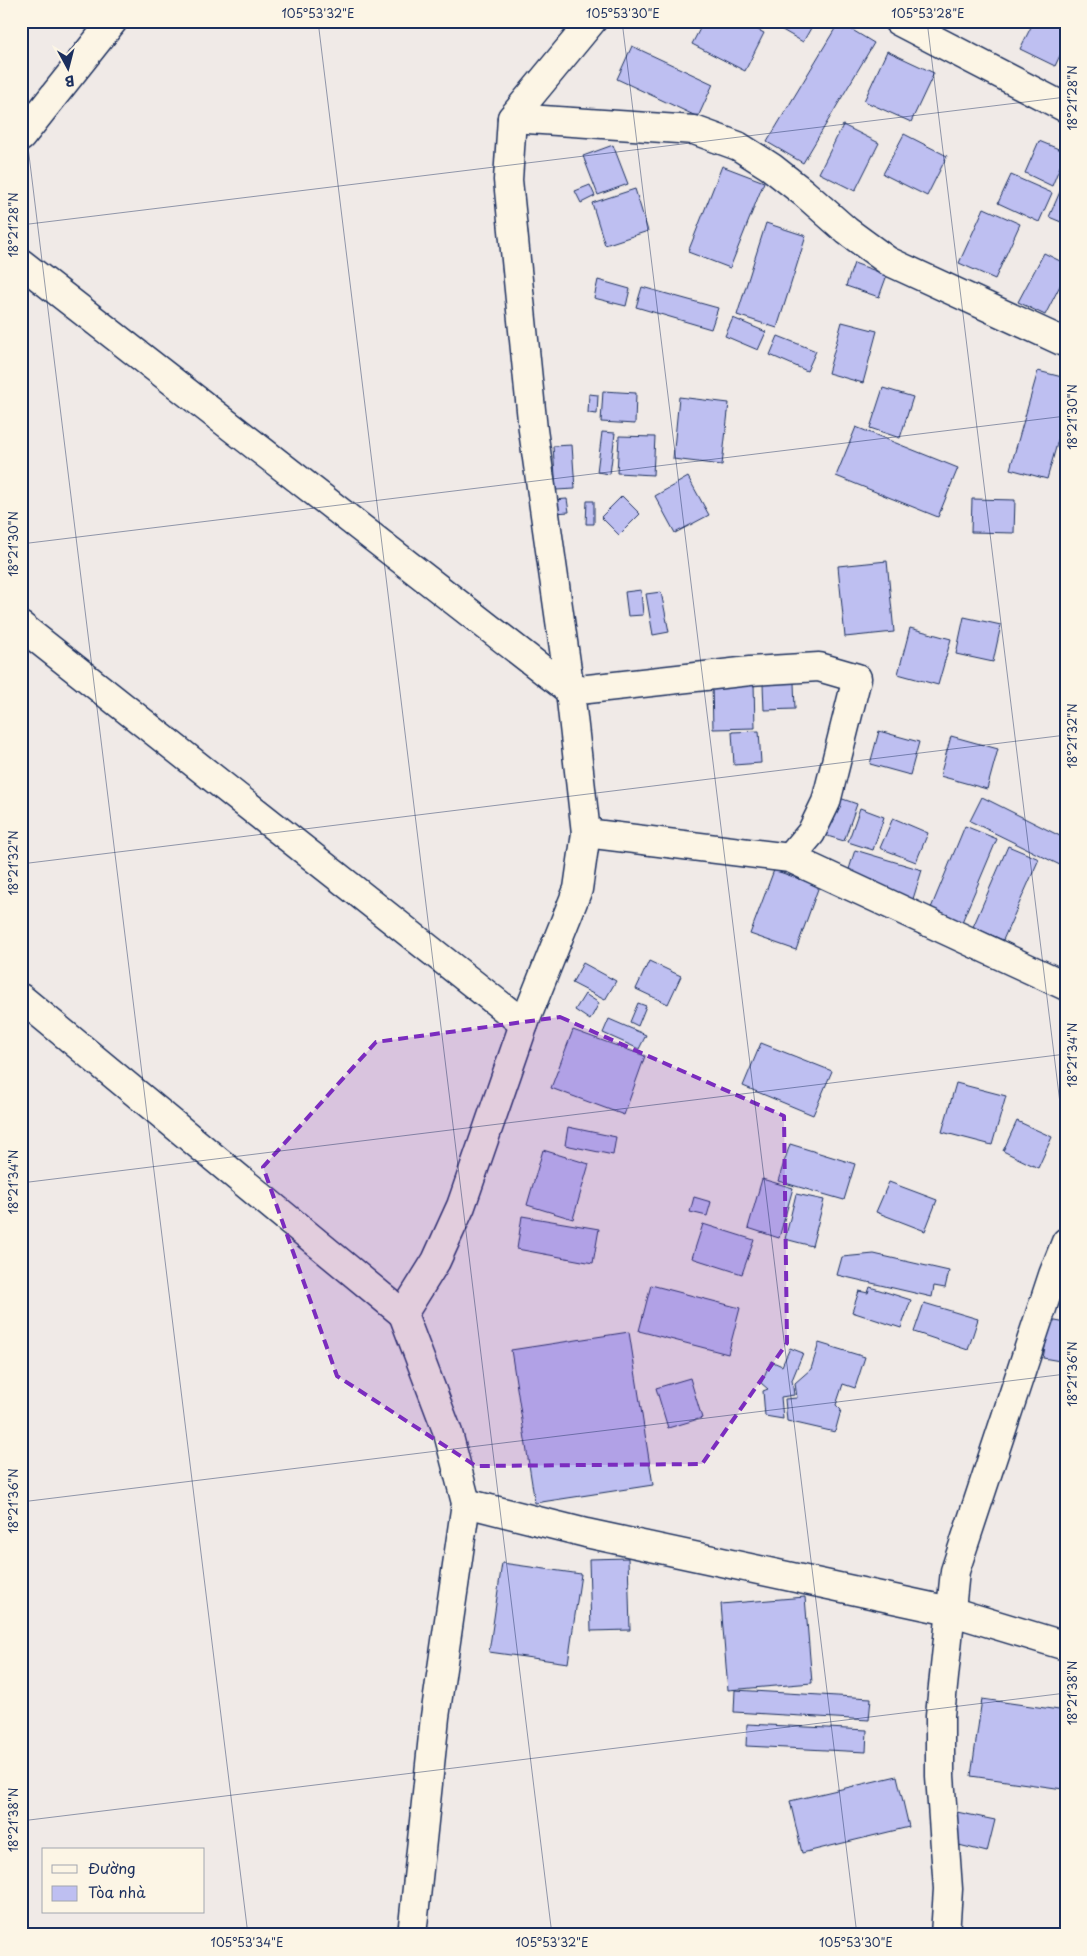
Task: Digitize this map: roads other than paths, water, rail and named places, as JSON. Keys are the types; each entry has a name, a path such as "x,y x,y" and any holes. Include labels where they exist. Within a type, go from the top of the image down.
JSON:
{"street":[{"path":"21,136 113,21"},
{"path":"403,1314 436,1261 462,1206 524,1024 578,889 586,833 570,691 532,421 508,180 512,118 592,21"},
{"path":"898,21 1066,108"},
{"path":"512,118 694,130 738,146 771,167 804,192 847,231 888,261 1066,343"},
{"path":"21,263 570,691 750,671 819,668 857,678 826,802 811,833 790,858"},
{"path":"21,626 524,1024"},
{"path":"586,833 790,858 1066,986"},
{"path":"21,998 403,1314 448,1433 466,1504 435,1717 412,1935"},
{"path":"945,1935 948,1889 940,1776 940,1715 955,1572 1050,1284 1066,1242"},
{"path":"466,1504 586,1533 950,1610 1066,1646"}]}
